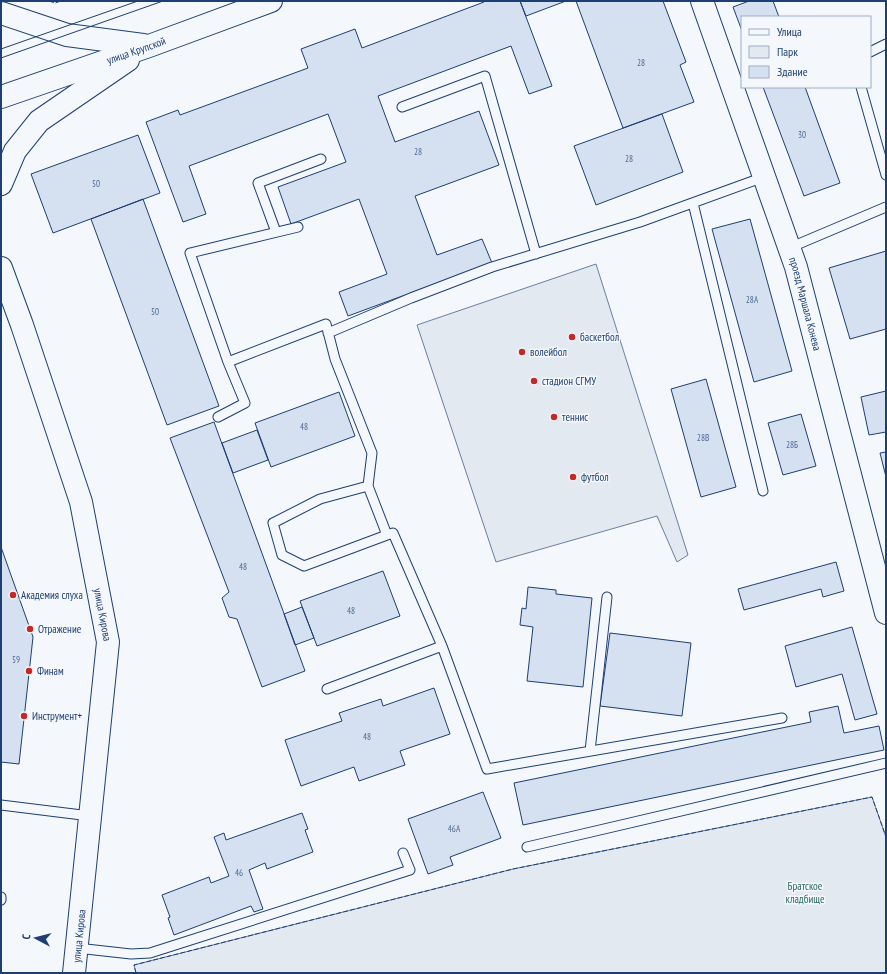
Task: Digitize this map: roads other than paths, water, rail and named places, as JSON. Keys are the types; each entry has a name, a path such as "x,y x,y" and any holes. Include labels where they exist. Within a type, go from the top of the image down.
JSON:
{"main road":[{"name":"улица Крупской","path":"1,97 149,46 271,1"},
{"name":"проезд Маршала Конева","path":"702,1 796,267 886,613"},
{"path":"1,13 67,35 149,46"},
{"path":"1,184 15,151 39,121 69,102 149,46"},
{"name":"улица Кирова","path":"1,268 22,325 81,502 108,642 74,973"}],"lane":[{"path":"871,52 886,44"},
{"path":"402,107 485,76 536,254"},
{"path":"861,88 886,175"},
{"path":"276,232 258,183 321,159"},
{"path":"328,333 411,298 492,267 640,222 764,177"},
{"path":"693,203 762,491"},
{"path":"789,248 886,207"},
{"path":"218,417 245,403 228,362 190,253 298,227"},
{"path":"228,362 326,324 335,359 372,453 368,486 387,535"},
{"path":"368,486 320,499 273,523 282,554 304,566 393,533 442,646 487,769 782,718"},
{"path":"590,751 607,597"},
{"path":"327,689 442,646"},
{"path":"527,847 886,763"},
{"path":"1,805 90,816"},
{"path":"77,948 131,954 150,953 410,870 403,853"}],"tram line":[{"path":"1,49 138,1"},
{"path":"1,58 163,1"}],"place":[{"name":"баскетбол","path":"572,337"},
{"name":"волейбол","path":"522,352"},
{"name":"стадион СГМУ","path":"534,381"},
{"name":"теннис","path":"554,417"},
{"name":"футбол","path":"573,477"},
{"name":"Академия слуха","path":"13,595"},
{"name":"Отражение","path":"30,629"},
{"name":"Финам","path":"29,671"},
{"name":"Инструмент+","path":"24,716"}],"park label":[{"name":"Братское кладбище","path":"805,892"}]}
